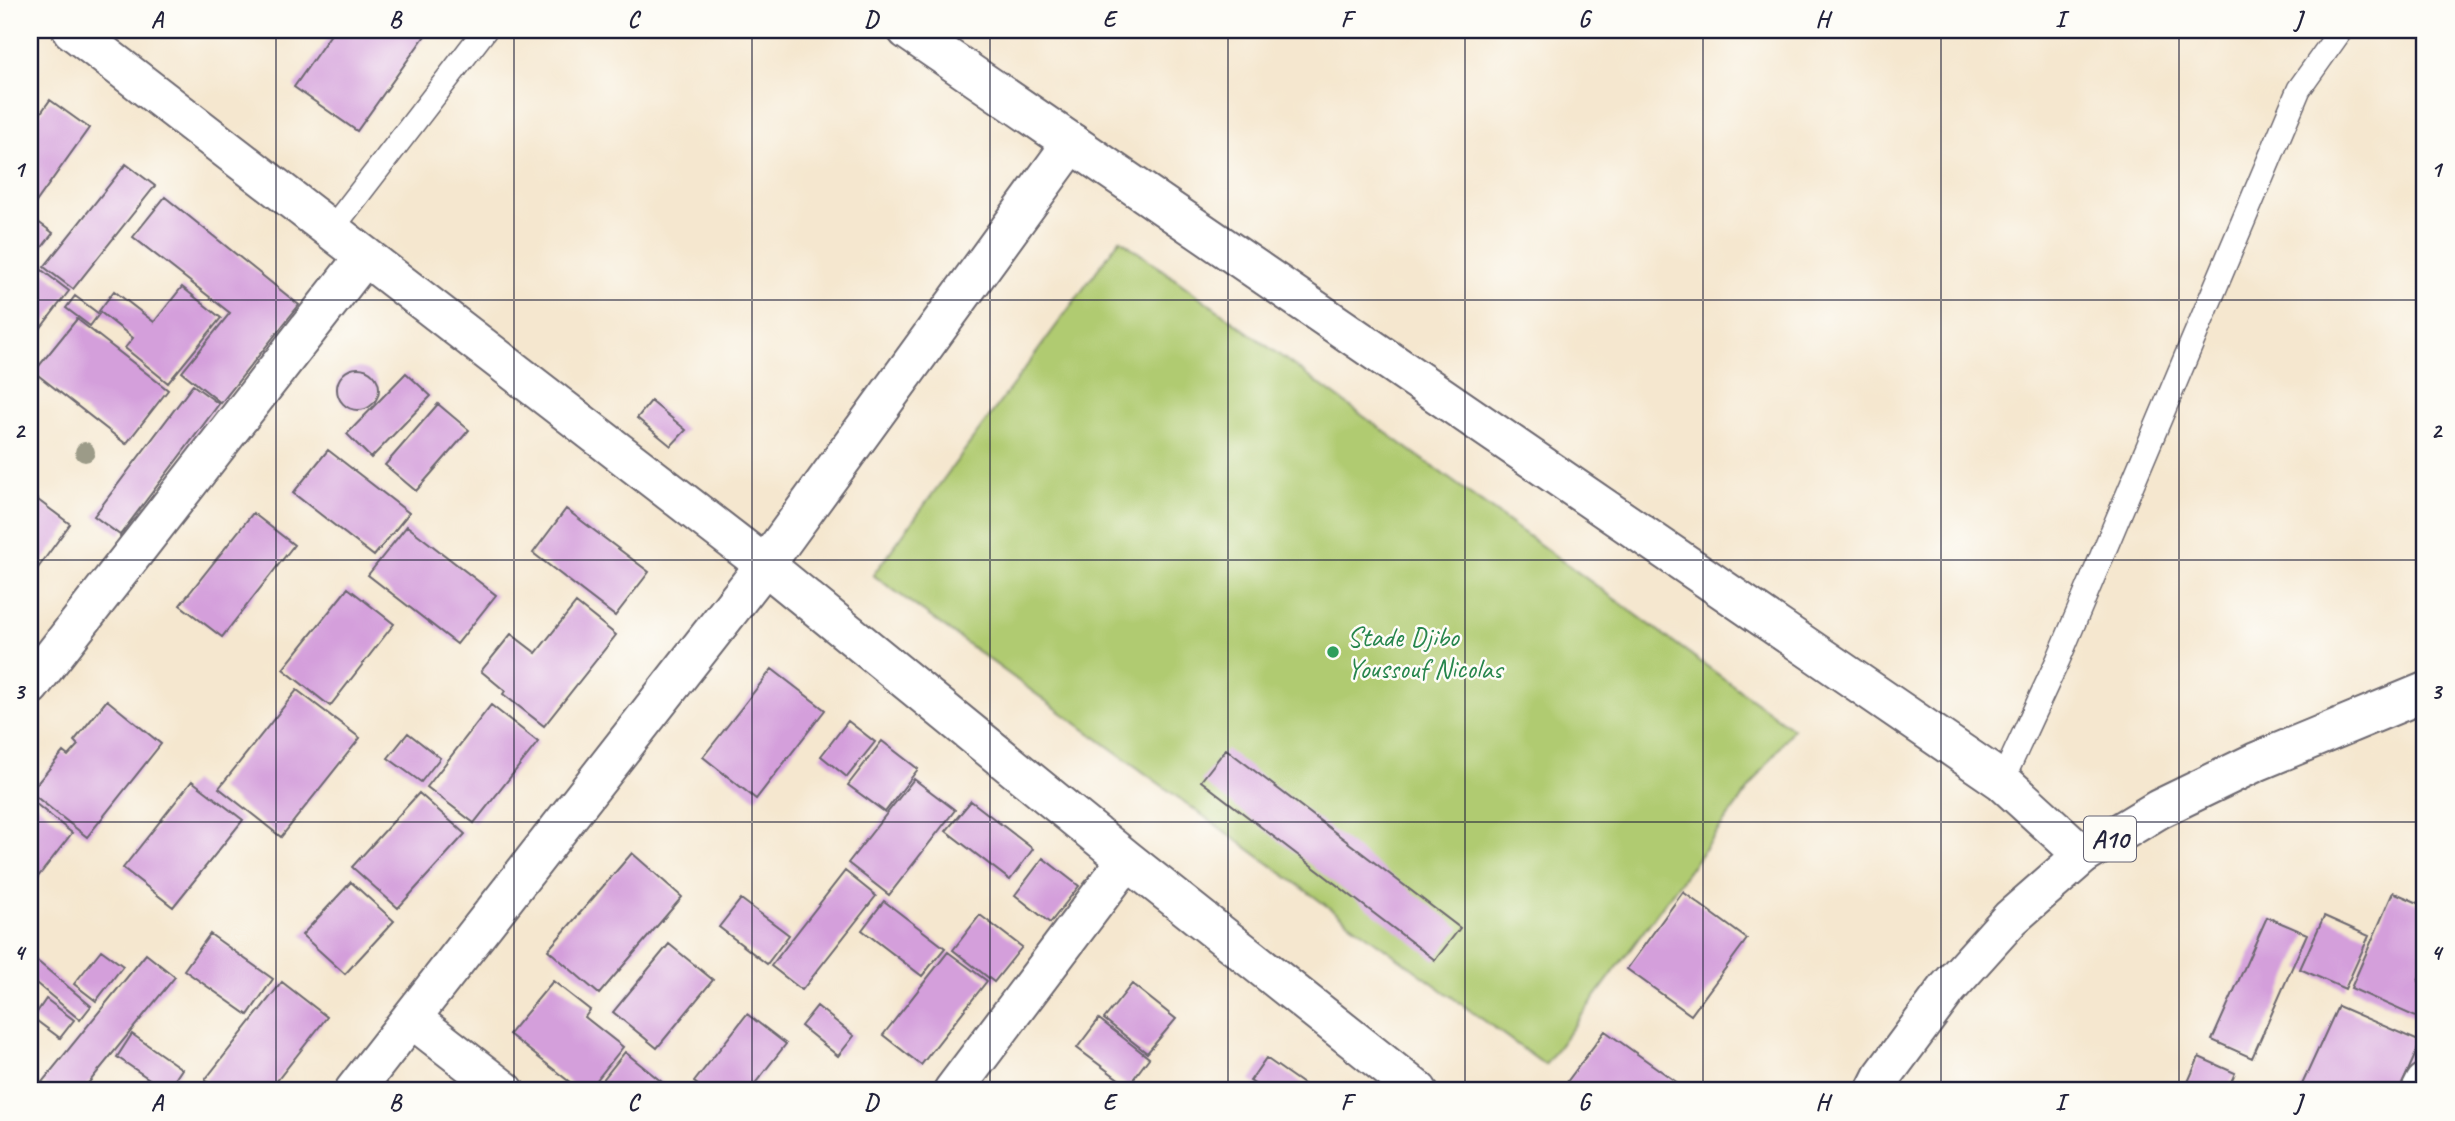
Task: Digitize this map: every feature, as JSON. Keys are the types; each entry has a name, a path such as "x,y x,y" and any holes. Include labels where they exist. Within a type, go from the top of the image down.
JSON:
{"street":[{"path":"72,30 765,565 1127,860 1418,1091"},
{"path":"906,30 2002,781 2083,855"},
{"path":"354,1091 765,565 1072,143"},
{"path":"30,686 365,256"},
{"name":"A10","path":"1875,1091 1882,1077 1948,988 2011,918 2083,855 2159,809 2256,762 2425,692"},
{"path":"953,1091 1127,860"},
{"path":"411,1018 505,1091"},
{"path":"2421,1091 2425,1083"}],"lane":[{"path":"331,230 485,30"},
{"path":"2002,781 2058,660 2299,89 2341,30"}],"green space":[{"name":"Stade Djibo Youssouf Nicolas","path":"1120,239 1793,729 1545,1065 873,575"}],"building":[{"path":"334,30 429,30 357,131 294,87"},
{"path":"50,100 89,128 34,205 30,202 30,128"},
{"path":"126,164 155,186 73,289 44,267"},
{"path":"165,197 299,305 221,403 182,372 230,313 133,237"},
{"path":"30,216 53,233 33,259 30,257"},
{"path":"30,261 69,291 30,342"},
{"path":"182,287 221,318 168,383 125,348 133,338 99,311 114,291 154,322"},
{"path":"75,296 99,314 90,326 66,308"},
{"path":"77,319 168,390 126,444 34,372"},
{"path":"358,368 373,374 379,389 373,404 358,410 343,404 337,389 343,374"},
{"path":"406,373 431,396 371,458 347,434"},
{"path":"193,385 219,404 120,535 94,516"},
{"path":"651,401 686,430 671,446 637,418"},
{"path":"438,404 469,430 416,491 385,465"},
{"path":"328,450 409,513 374,556 293,493"},
{"path":"30,494 70,524 30,579"},
{"path":"566,509 649,572 615,616 533,553"},
{"path":"253,513 294,545 222,637 180,605"},
{"path":"407,526 496,595 457,644 368,575"},
{"path":"348,588 394,624 330,706 283,669"},
{"path":"576,603 616,635 544,726 503,694 505,691 481,671 511,634 536,653"},
{"path":"772,669 825,710 756,799 703,757"},
{"path":"297,690 360,738 281,837 219,788"},
{"path":"107,700 161,744 87,837 30,792 63,752 68,756 78,745 74,741"},
{"path":"491,705 538,742 474,823 427,787"},
{"path":"848,721 875,742 847,777 821,756"},
{"path":"408,733 440,758 421,782 388,758"},
{"path":"882,741 918,769 885,812 848,785"},
{"path":"1226,749 1460,928 1435,960 1201,781"},
{"path":"914,779 955,810 889,895 848,863"},
{"path":"192,781 243,820 173,907 123,868"},
{"path":"419,793 465,834 398,908 352,867"},
{"path":"30,799 72,833 30,887"},
{"path":"971,801 1033,849 1010,880 946,831"},
{"path":"632,853 682,897 599,994 548,950"},
{"path":"1043,858 1079,886 1050,923 1015,895"},
{"path":"845,871 876,896 802,990 771,966"},
{"path":"351,882 394,921 345,974 302,935"},
{"path":"1683,892 1747,939 1691,1015 1627,969"},
{"path":"2393,892 2425,906 2425,966 2418,981 2425,984 2425,1000 2418,1018 2351,988"},
{"path":"741,899 789,935 767,964 719,927"},
{"path":"884,901 945,948 922,976 862,930"},
{"path":"980,915 1022,947 994,982 953,950"},
{"path":"2324,916 2369,936 2345,989 2300,969"},
{"path":"2267,917 2307,934 2252,1058 2212,1040"},
{"path":"210,934 273,979 248,1015 184,970"},
{"path":"669,944 713,980 657,1048 613,1012"},
{"path":"101,950 123,966 96,1001 74,984"},
{"path":"948,952 987,981 921,1065 883,1035"},
{"path":"146,954 175,977 82,1091 53,1091 42,1082"},
{"path":"30,955 91,1006 80,1020 30,978"},
{"path":"553,981 590,1010 585,1017 623,1047 588,1091 581,1091 509,1034"},
{"path":"282,982 327,1017 269,1091 220,1091 205,1080"},
{"path":"1132,984 1176,1019 1147,1053 1104,1019"},
{"path":"46,999 74,1020 60,1038 33,1018"},
{"path":"817,1006 854,1036 838,1056 801,1026"},
{"path":"2338,1006 2421,1042 2399,1091 2299,1091"},
{"path":"747,1014 786,1044 749,1091 706,1091 694,1082"},
{"path":"1099,1019 1149,1058 1128,1086 1077,1048"},
{"path":"1605,1031 1689,1091 1572,1091 1564,1086"},
{"path":"132,1034 182,1069 167,1091 117,1057"},
{"path":"625,1052 673,1091 594,1091"},
{"path":"2199,1057 2235,1073 2227,1091 2184,1091"},
{"path":"1266,1058 1313,1091 1266,1091 1250,1081"}],"place":[{"name":"Stade Djibo Youssouf Nicolas","path":"1333,652"}]}
